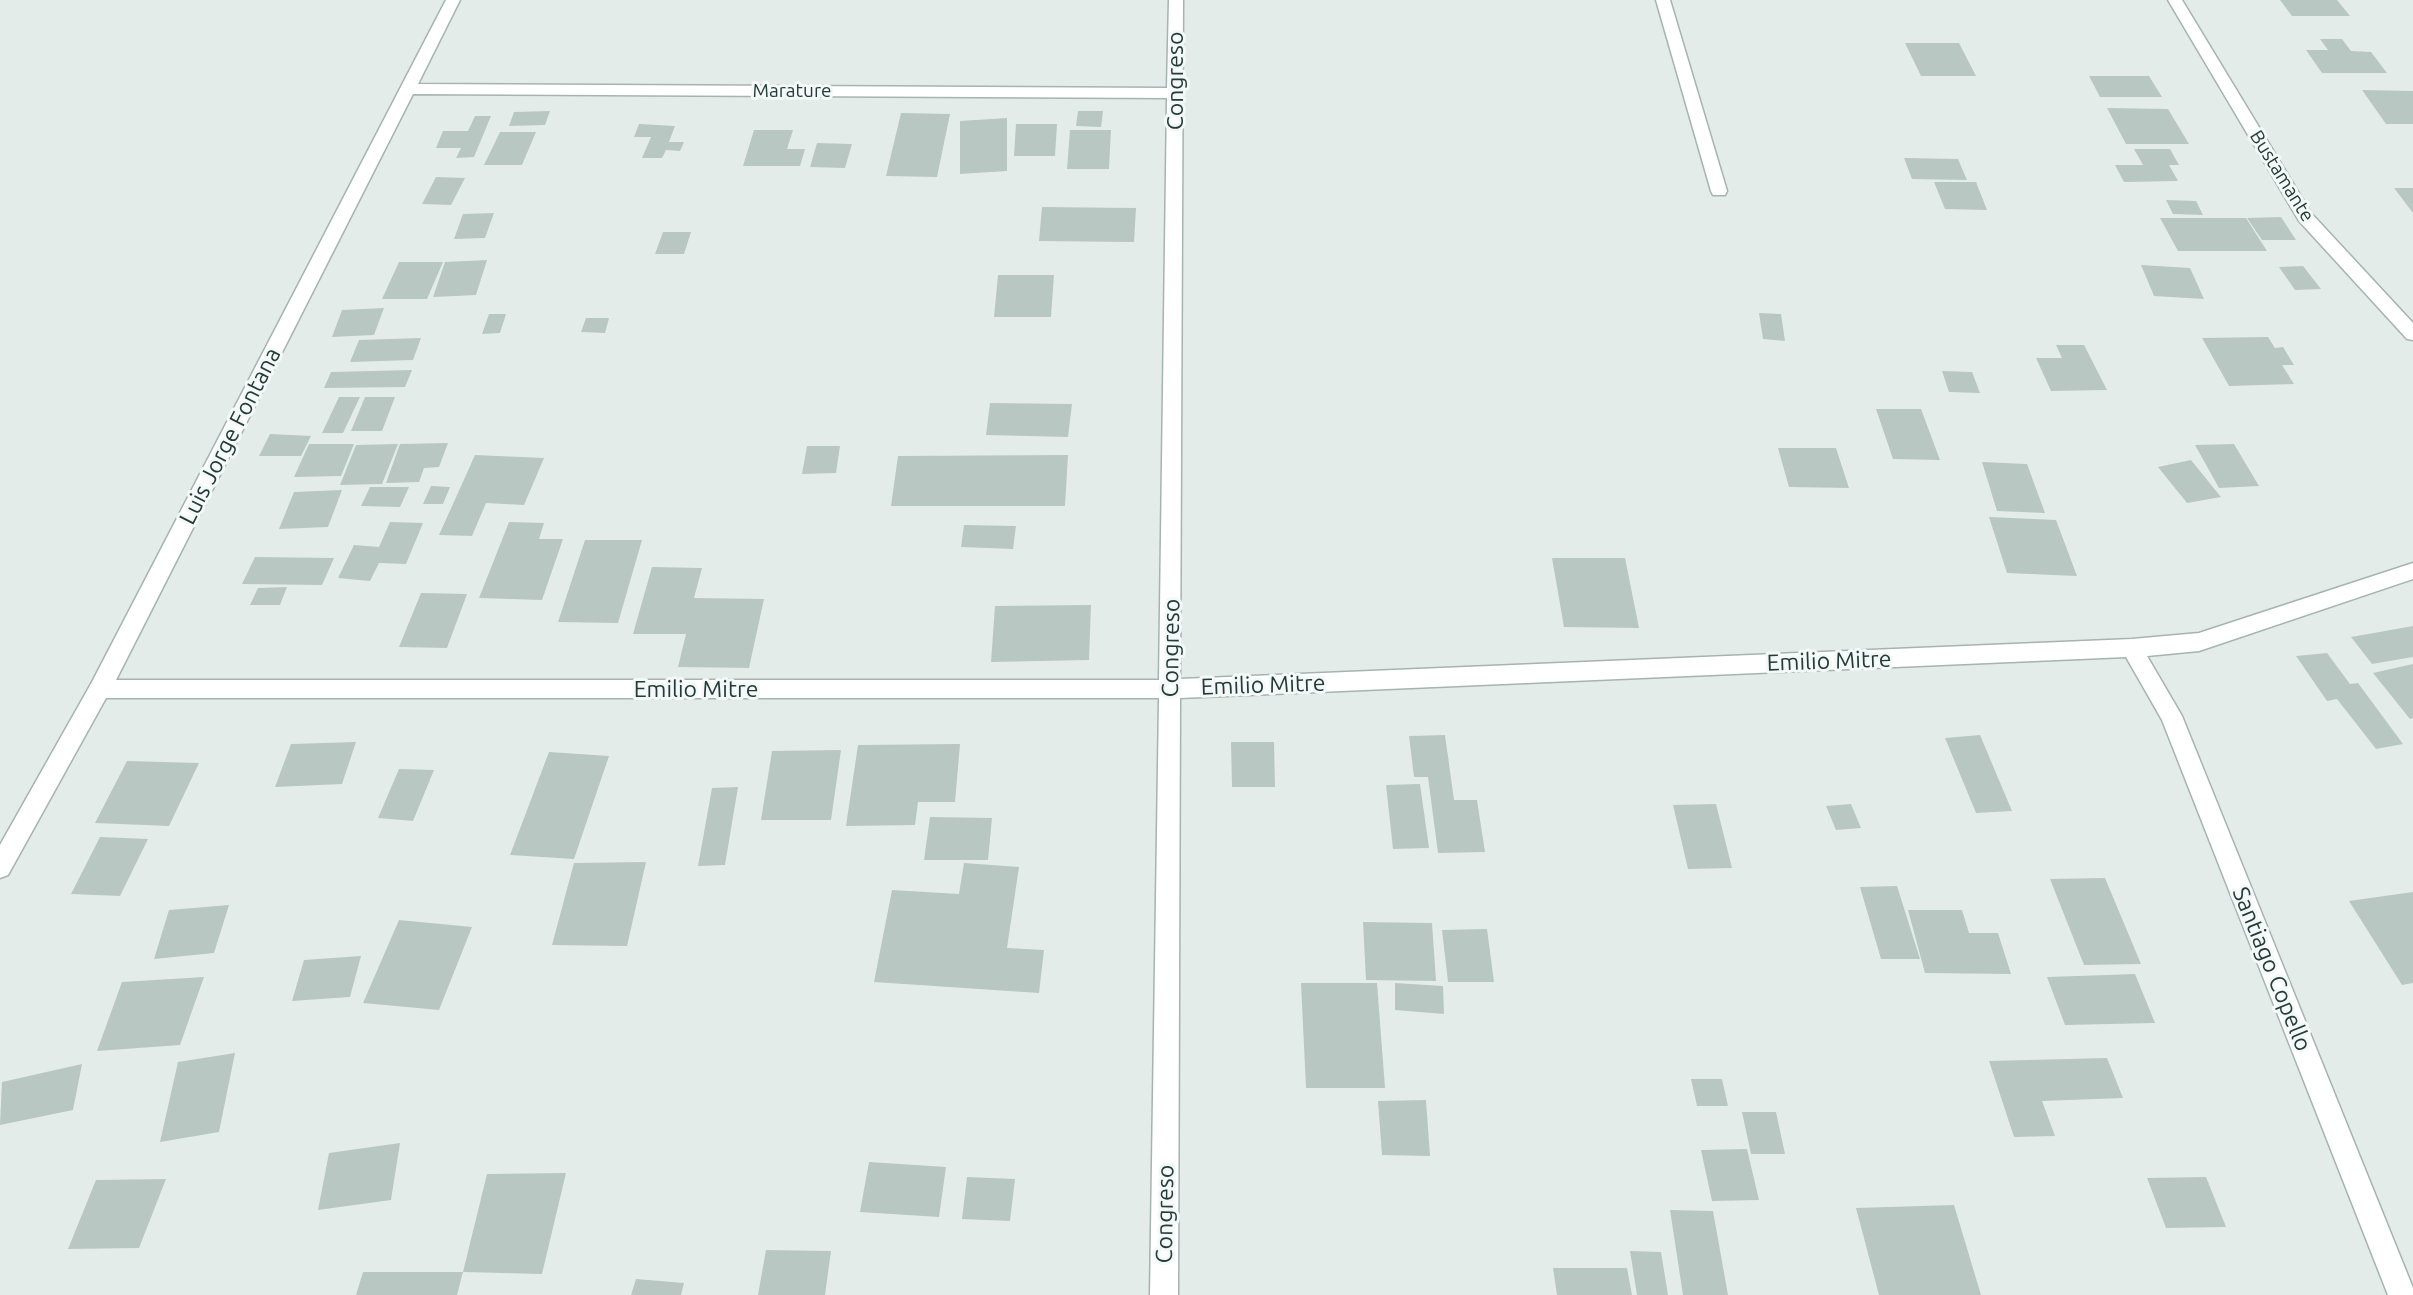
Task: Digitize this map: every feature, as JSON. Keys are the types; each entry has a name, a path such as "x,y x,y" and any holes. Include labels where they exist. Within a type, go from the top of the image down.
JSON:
{"street":[{"name":"Luis Jorge Fontana","path":"0,867 100,689 453,0"},
{"name":"Congreso","path":"1164,1295 1175,0"},
{"path":"1663,0 1719,191"},
{"name":"Bustamante","path":"2175,0 2305,217 2413,334"},
{"name":"Marature","path":"409,89 1176,93"},
{"name":"Emilio Mitre","path":"100,689 1170,689 2132,648 2199,642 2413,571"},
{"name":"Santiago Copello","path":"2132,648 2171,716 2402,1295"}],"building":[{"path":"2280,0 2337,0 2350,16 2292,16"},
{"path":"2320,39 2342,39 2351,51 2371,52 2387,73 2322,73 2306,50 2328,50"},
{"path":"1905,43 1959,43 1976,76 1921,76"},
{"path":"2089,76 2149,76 2162,97 2100,97"},
{"path":"2362,90 2413,91 2413,124 2386,124"},
{"path":"2107,108 2168,109 2189,144 2126,144"},
{"path":"550,111 545,125 509,126 514,112"},
{"path":"1078,111 1103,111 1101,127 1076,126"},
{"path":"901,113 950,114 937,177 886,176"},
{"path":"475,116 491,116 474,157 456,158 461,148 436,148 443,131 468,131"},
{"path":"1007,118 1007,171 960,174 960,121"},
{"path":"639,124 675,126 669,142 684,142 680,151 666,150 662,158 642,158 651,137 634,137"},
{"path":"1016,124 1057,124 1055,156 1014,156"},
{"path":"754,130 793,130 787,149 805,149 800,166 743,166"},
{"path":"1070,130 1111,130 1109,169 1067,169"},
{"path":"500,132 536,132 522,165 484,165"},
{"path":"817,143 852,144 845,168 810,167"},
{"path":"2134,149 2170,149 2179,165 2169,165 2178,181 2124,182 2115,165 2143,165"},
{"path":"1904,158 1958,159 1967,180 1912,179"},
{"path":"436,177 465,178 451,205 422,204"},
{"path":"1934,182 1976,182 1987,210 1945,209"},
{"path":"2394,188 2413,188 2413,213"},
{"path":"2166,200 2196,201 2203,215 2173,214"},
{"path":"1042,207 1136,208 1134,242 1039,241"},
{"path":"494,213 485,238 454,239 463,214"},
{"path":"2281,217 2296,240 2262,240 2247,218"},
{"path":"2160,218 2246,218 2267,251 2178,251"},
{"path":"663,232 691,232 684,254 655,254"},
{"path":"487,260 476,295 433,297 445,262"},
{"path":"399,262 443,262 427,299 382,299"},
{"path":"2141,265 2190,268 2204,299 2154,296"},
{"path":"2303,266 2321,289 2295,290 2279,267"},
{"path":"998,275 1054,275 1051,317 994,317"},
{"path":"384,308 374,335 332,337 342,310"},
{"path":"1759,313 1781,314 1785,341 1763,339"},
{"path":"489,314 506,314 500,333 482,334"},
{"path":"586,318 609,318 605,333 581,332"},
{"path":"2268,337 2275,348 2283,347 2294,365 2282,365 2294,384 2229,386 2202,338"},
{"path":"421,338 413,360 350,362 359,340"},
{"path":"2056,345 2084,345 2107,390 2051,391 2036,358 2062,358"},
{"path":"412,370 405,387 324,388 331,372"},
{"path":"1942,371 1972,372 1980,393 1949,392"},
{"path":"339,397 360,397 343,433 322,433"},
{"path":"365,397 395,397 382,431 351,431"},
{"path":"990,403 1072,404 1068,437 986,435"},
{"path":"1876,409 1921,409 1940,460 1893,459"},
{"path":"270,434 311,436 301,456 259,456"},
{"path":"448,443 439,467 424,468 419,482 386,483 400,444"},
{"path":"309,444 354,444 341,476 294,477"},
{"path":"398,444 382,484 340,485 356,445"},
{"path":"2234,444 2259,486 2219,488 2195,445"},
{"path":"807,446 840,446 836,473 802,474"},
{"path":"1778,448 1836,448 1849,488 1789,487"},
{"path":"475,455 544,458 524,505 486,503 472,536 439,535"},
{"path":"1068,455 1065,506 891,506 898,456"},
{"path":"2191,460 2221,497 2187,503 2158,467"},
{"path":"1982,462 2027,464 2045,513 1997,511"},
{"path":"431,486 450,487 443,504 423,504"},
{"path":"370,487 409,487 400,507 361,506"},
{"path":"342,490 328,527 279,529 294,492"},
{"path":"1989,517 2056,520 2077,576 2007,573"},
{"path":"390,522 423,523 406,564 379,563 370,581 338,578 354,545 379,547"},
{"path":"509,522 544,523 539,539 563,539 542,600 479,598"},
{"path":"964,525 1016,526 1013,549 961,547"},
{"path":"585,540 642,540 618,623 558,622"},
{"path":"255,557 334,558 322,585 242,584"},
{"path":"1552,558 1625,558 1639,628 1564,627"},
{"path":"652,567 702,568 694,598 764,599 749,668 678,667 686,634 633,634"},
{"path":"287,587 280,605 250,605 258,588"},
{"path":"421,593 467,594 447,648 399,647"},
{"path":"1091,605 1089,660 991,662 995,606"},
{"path":"2413,626 2413,657 2372,664 2351,637"},
{"path":"2327,653 2350,684 2358,683 2403,744 2376,749 2337,699 2327,701 2296,656"},
{"path":"2413,664 2413,718 2410,719 2373,673"},
{"path":"1445,735 1454,800 1477,800 1485,852 1438,853 1428,777 1414,777 1409,736"},
{"path":"1980,735 2012,811 1976,813 1945,738"},
{"path":"356,742 342,784 275,787 291,744"},
{"path":"1231,742 1274,742 1275,787 1232,787"},
{"path":"960,744 955,802 918,802 915,825 846,826 858,745"},
{"path":"841,750 831,820 761,820 772,751"},
{"path":"549,752 609,756 574,859 510,855"},
{"path":"127,761 199,763 169,826 95,823"},
{"path":"399,769 434,770 413,821 378,818"},
{"path":"1420,784 1429,848 1393,849 1386,785"},
{"path":"738,787 725,865 698,866 712,788"},
{"path":"1716,804 1732,868 1688,869 1673,805"},
{"path":"1851,804 1861,828 1836,830 1826,806"},
{"path":"930,817 992,818 988,860 924,860"},
{"path":"100,837 148,839 120,896 71,894"},
{"path":"646,862 627,946 552,945 574,863"},
{"path":"964,863 1019,867 1007,948 1044,950 1039,993 874,982 892,890 959,894"},
{"path":"2105,878 2141,964 2084,965 2050,879"},
{"path":"1897,886 1920,959 1881,959 1860,887"},
{"path":"2413,892 2413,983 2402,985 2349,901"},
{"path":"229,905 214,953 154,959 169,910"},
{"path":"1908,910 1962,910 1969,933 1998,933 2011,974 1925,973"},
{"path":"399,920 472,927 439,1010 363,1003"},
{"path":"1363,922 1432,923 1436,981 1366,980"},
{"path":"1487,929 1494,982 1448,982 1442,930"},
{"path":"361,956 350,997 292,1001 304,960"},
{"path":"2135,974 2155,1023 2065,1025 2047,977"},
{"path":"204,977 180,1045 97,1051 122,982"},
{"path":"1301,983 1377,983 1385,1088 1306,1088"},
{"path":"1395,983 1443,986 1444,1014 1395,1010"},
{"path":"235,1053 219,1132 160,1142 178,1062"},
{"path":"2107,1058 2123,1098 2042,1101 2055,1136 2014,1137 1989,1061"},
{"path":"82,1064 73,1110 0,1125 2,1082"},
{"path":"1691,1079 1722,1079 1728,1106 1697,1106"},
{"path":"1426,1100 1430,1156 1382,1155 1378,1101"},
{"path":"1742,1112 1776,1112 1785,1154 1751,1154"},
{"path":"400,1143 391,1200 318,1210 329,1153"},
{"path":"1747,1149 1759,1200 1712,1201 1701,1150"},
{"path":"869,1162 946,1167 939,1217 860,1212"},
{"path":"566,1173 542,1274 463,1272 487,1174"},
{"path":"967,1177 1015,1179 1010,1221 962,1219"},
{"path":"2206,1177 2226,1227 2166,1228 2147,1178"},
{"path":"166,1179 139,1248 68,1249 96,1180"},
{"path":"1954,1205 1981,1295 1879,1295 1856,1208"},
{"path":"1670,1210 1713,1211 1728,1295 1683,1295"},
{"path":"766,1250 831,1251 825,1295 758,1295"},
{"path":"1630,1251 1661,1252 1668,1295 1637,1295"},
{"path":"1553,1268 1627,1268 1632,1295 1557,1295"},
{"path":"363,1272 463,1272 457,1295 356,1295"},
{"path":"636,1279 684,1283 681,1295 631,1295"}]}
